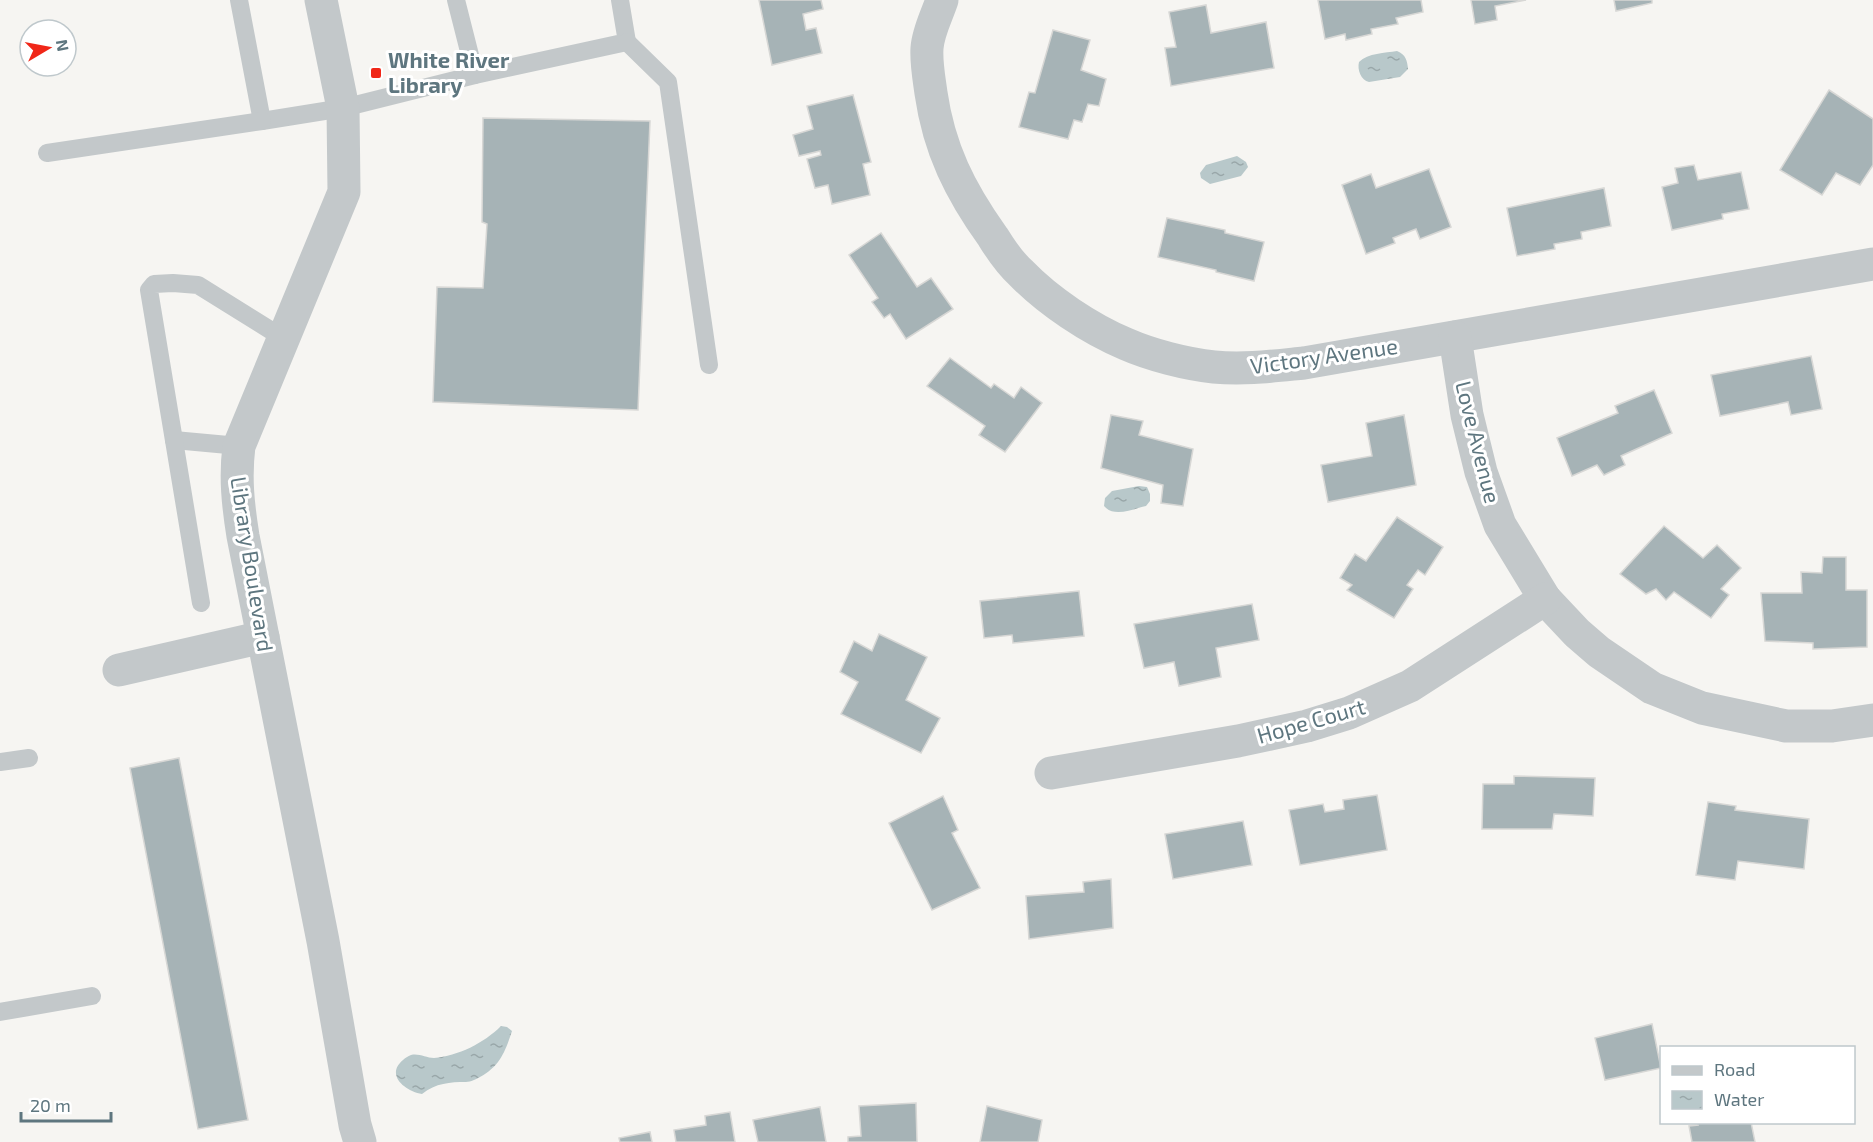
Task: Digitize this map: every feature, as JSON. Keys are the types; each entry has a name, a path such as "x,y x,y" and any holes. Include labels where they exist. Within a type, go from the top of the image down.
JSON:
{"street":[{"name":"Library Boulevard","path":"321,0 343,108 344,192 239,446 236,472 238,502 262,637 323,941 354,1125 360,1142"},
{"name":"Victory Avenue","path":"942,0 927,46 933,104 942,145 961,189 976,214 1005,255 1040,291 1071,314 1125,344 1166,357 1214,367 1258,368 1304,363 1873,264"},
{"name":"Love Avenue","path":"1455,337 1467,415 1481,472 1500,525 1545,599 1576,633 1626,672 1652,688 1702,708 1786,726 1832,726 1873,721"},
{"name":"Hope Court","path":"1051,773 1238,741 1307,726 1349,713 1410,686 1545,599"},
{"path":"119,670 262,637"}],"lane":[{"path":"239,0 262,121"},
{"path":"456,0 475,75"},
{"path":"620,0 627,42 668,82 709,365"},
{"path":"47,153 343,108 475,75 627,42"},
{"path":"201,603 149,290 154,284 198,285 283,338"},
{"path":"174,440 239,446"},
{"path":"0,762 29,758"},
{"path":"0,1012 92,996"}],"water":[{"path":"1397,51 1406,58 1408,69 1400,77 1369,82 1362,77 1359,62 1363,59"},
{"path":"1237,156 1246,162 1248,167 1241,176 1210,184 1201,178 1200,173 1206,165"},
{"path":"1139,486 1147,487 1150,494 1150,501 1146,506 1118,512 1108,510 1104,506 1105,498 1112,491"},
{"path":"501,1026 512,1031 504,1052 487,1073 468,1082 454,1082 433,1087 422,1094 409,1090 399,1082 396,1071 404,1059 409,1056 434,1058 452,1055 479,1043"}],"building":[{"path":"759,0 821,0 823,9 803,14 806,30 816,28 822,53 772,65"},
{"path":"1318,0 1421,0 1423,12 1396,18 1398,24 1371,29 1372,34 1346,40 1345,34 1325,39"},
{"path":"1471,0 1526,0 1495,6 1497,20 1475,24"},
{"path":"1614,0 1652,0 1652,3 1616,11"},
{"path":"1206,5 1211,33 1266,22 1274,68 1171,86 1165,48 1176,47 1169,12"},
{"path":"1053,30 1090,40 1081,70 1106,79 1099,106 1088,104 1082,122 1074,120 1068,139 1019,127 1029,92 1035,93"},
{"path":"1829,90 1873,119 1873,165 1860,185 1836,173 1822,195 1780,170"},
{"path":"853,95 871,162 863,164 870,195 832,204 828,185 815,188 807,159 821,155 820,151 799,156 793,135 813,129 807,106"},
{"path":"483,118 650,121 638,410 433,402 437,287 483,288 487,224 482,222"},
{"path":"1694,165 1698,180 1741,172 1749,209 1722,214 1723,219 1672,230 1662,187 1678,183 1675,168"},
{"path":"1429,169 1451,227 1420,239 1416,229 1393,238 1395,243 1366,254 1342,185 1371,174 1376,188"},
{"path":"1604,188 1611,226 1581,232 1582,239 1554,244 1555,249 1517,256 1507,208"},
{"path":"1167,218 1225,230 1225,233 1264,242 1254,281 1158,257"},
{"path":"881,233 917,287 931,278 953,309 906,339 890,314 884,318 872,302 878,298 849,255"},
{"path":"1811,356 1822,409 1791,415 1788,402 1720,416 1711,375"},
{"path":"950,358 991,388 994,384 1014,398 1021,387 1042,403 1005,452 979,435 985,426 927,386"},
{"path":"1654,390 1672,433 1621,456 1625,465 1604,475 1597,465 1572,476 1557,438 1618,413 1615,406"},
{"path":"1111,415 1143,421 1139,435 1193,449 1183,506 1161,503 1163,485 1101,468"},
{"path":"1404,415 1416,485 1328,502 1321,465 1372,456 1366,423"},
{"path":"1397,517 1443,547 1425,575 1418,570 1407,585 1413,589 1394,618 1347,590 1352,585 1340,578 1355,554 1366,561"},
{"path":"1664,526 1703,558 1717,545 1741,568 1721,589 1729,595 1711,618 1674,592 1666,600 1656,589 1646,594 1620,574"},
{"path":"1823,557 1846,557 1846,590 1867,590 1867,647 1813,649 1813,643 1765,641 1761,593 1802,593 1801,572 1822,573"},
{"path":"1079,591 1084,636 1013,643 1012,635 984,638 980,601"},
{"path":"1252,604 1259,640 1216,648 1221,677 1179,686 1174,662 1144,668 1134,624"},
{"path":"879,634 927,657 906,700 940,718 921,753 841,714 858,682 840,672 854,641 872,651"},
{"path":"179,758 248,1120 198,1129 130,768"},
{"path":"1514,776 1595,778 1593,816 1554,814 1552,829 1482,829 1483,784 1514,784"},
{"path":"1377,795 1387,850 1300,865 1289,810 1323,804 1325,812 1344,809 1343,800"},
{"path":"943,796 958,830 952,833 980,888 932,910 889,823"},
{"path":"1708,802 1736,806 1735,810 1809,819 1804,869 1738,861 1735,880 1696,875"},
{"path":"1243,821 1252,865 1173,879 1165,834"},
{"path":"1111,879 1113,928 1029,939 1026,896 1084,892 1083,882"},
{"path":"1652,1024 1660,1068 1605,1080 1595,1038"},
{"path":"916,1103 917,1142 848,1142 848,1137 861,1136 859,1106"},
{"path":"987,1106 1042,1120 1038,1142 980,1142"},
{"path":"820,1107 826,1142 758,1142 753,1120"},
{"path":"730,1112 735,1142 676,1142 674,1130 706,1125 705,1116"},
{"path":"1751,1124 1755,1142 1692,1142 1689,1126"},
{"path":"650,1132 652,1142 620,1142 619,1138"}],"place":[{"name":"White River Library","path":"376,73"}]}
